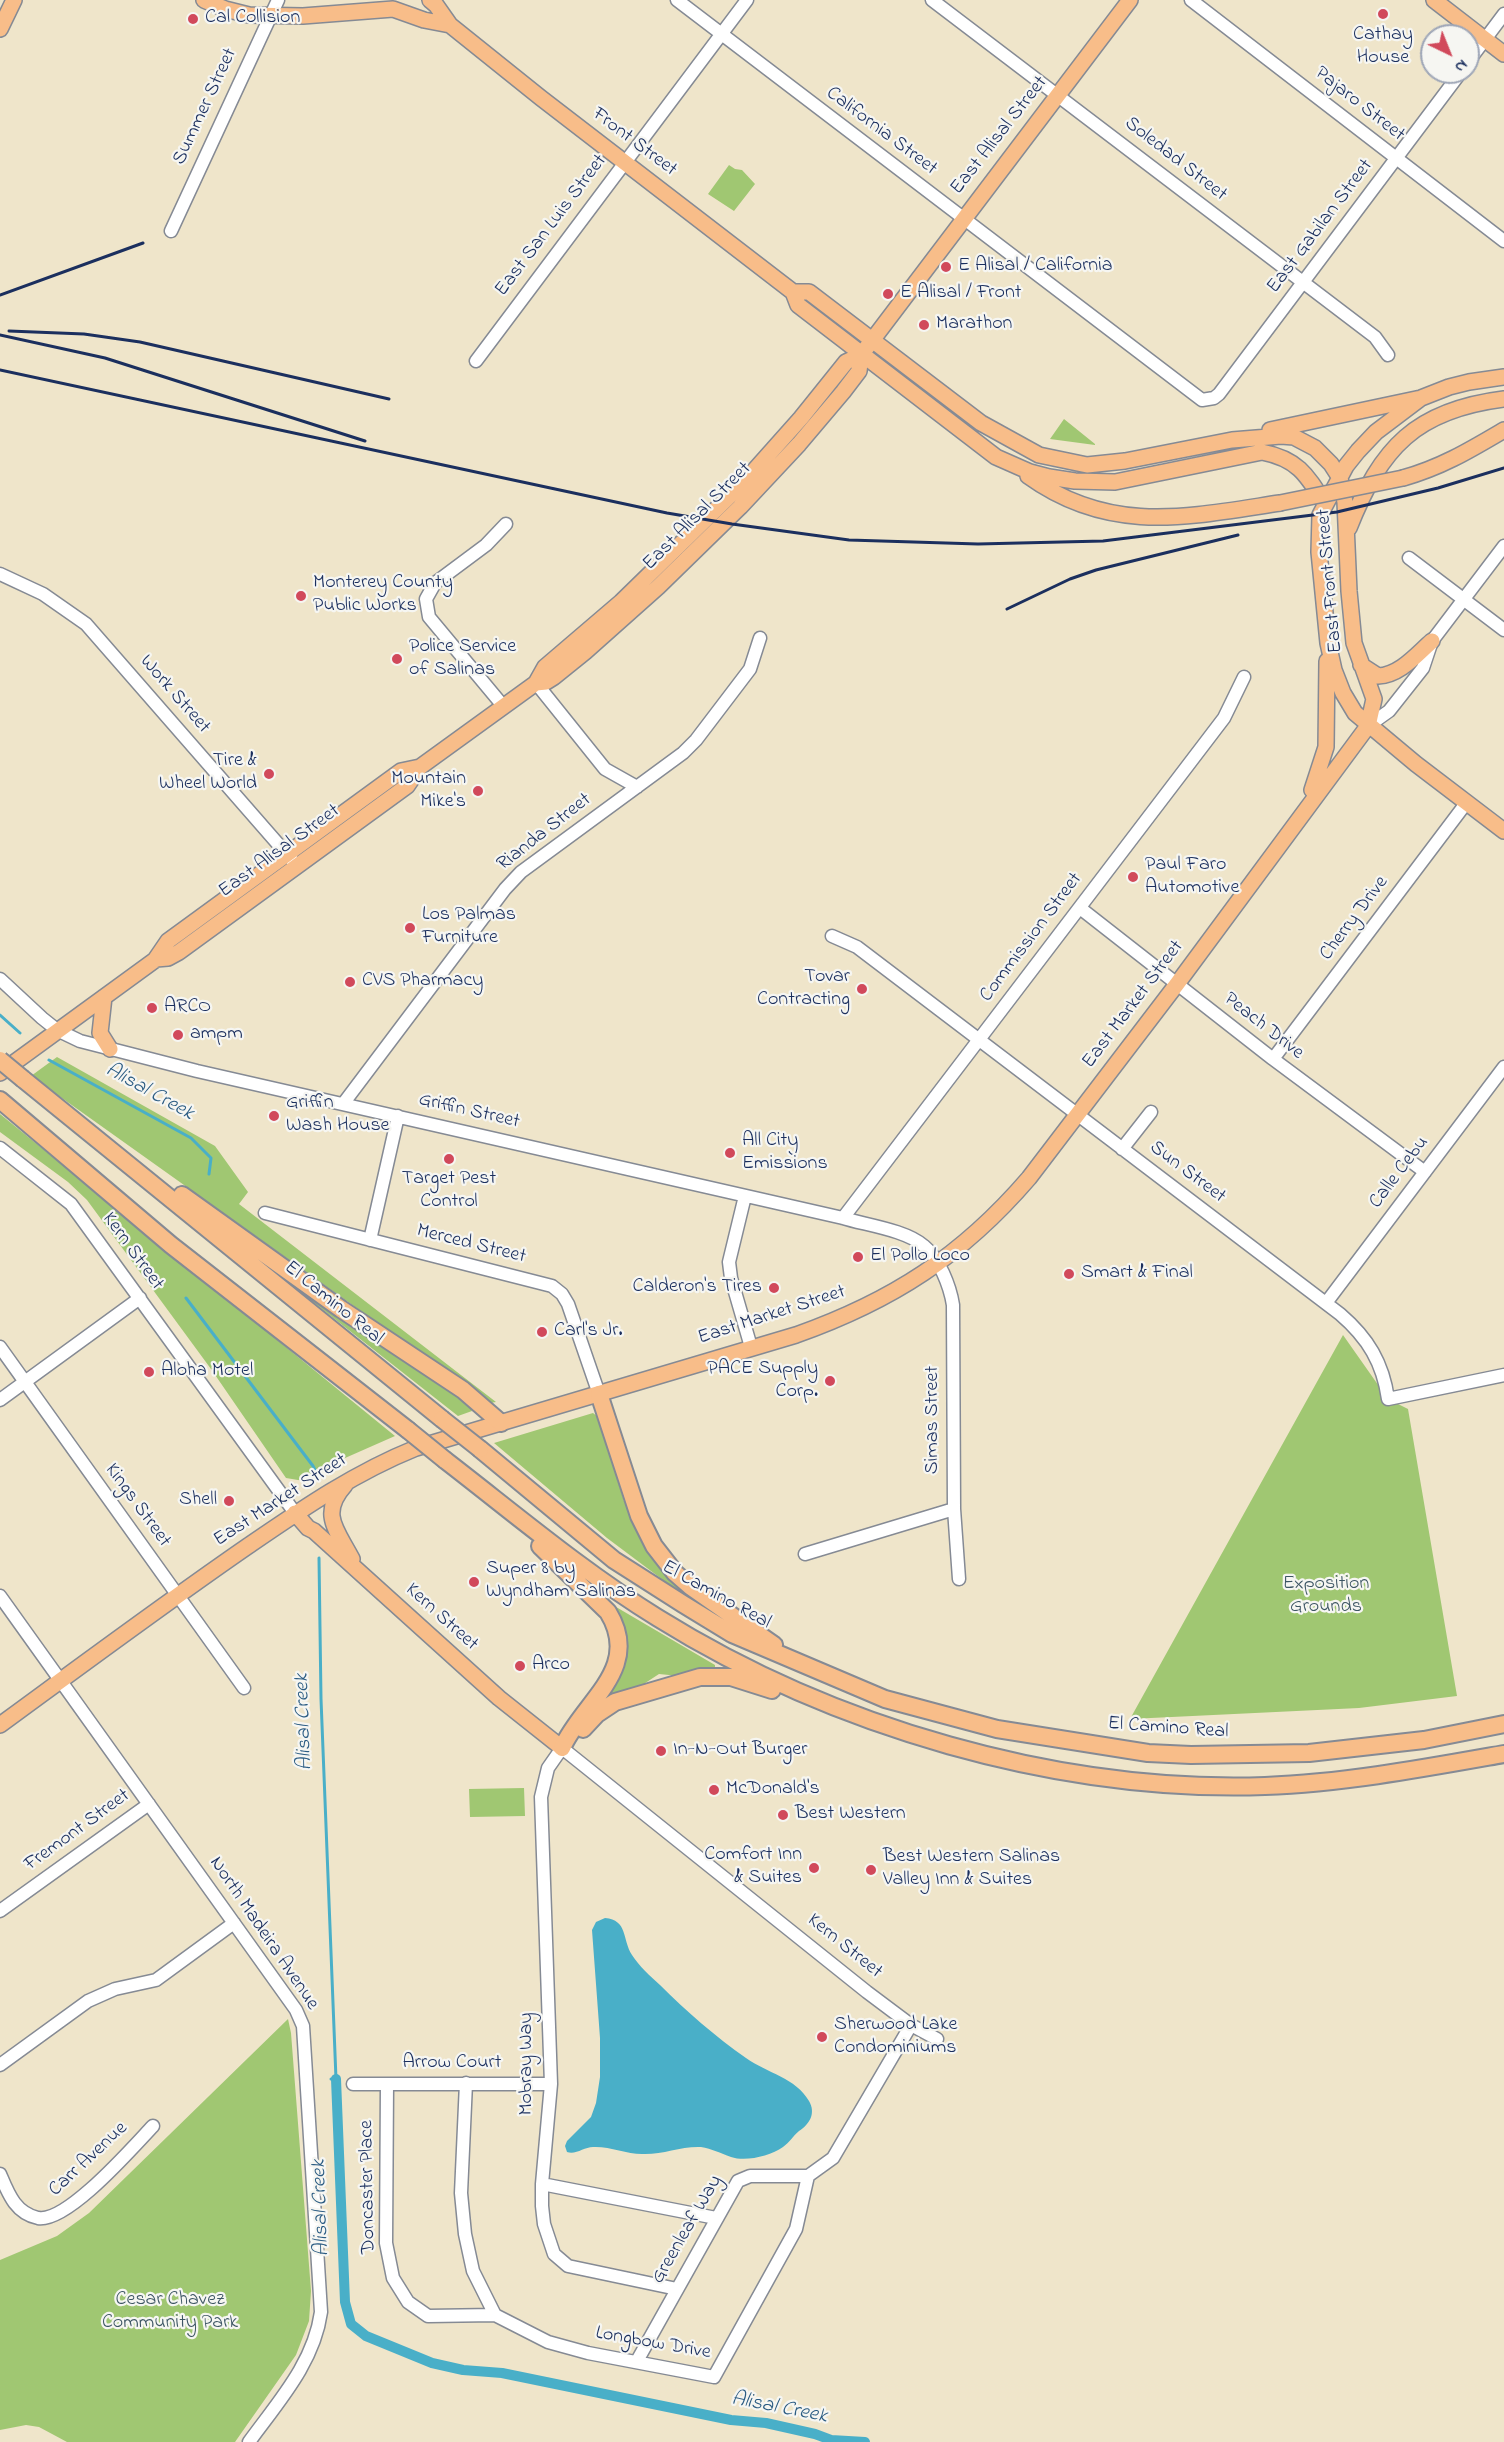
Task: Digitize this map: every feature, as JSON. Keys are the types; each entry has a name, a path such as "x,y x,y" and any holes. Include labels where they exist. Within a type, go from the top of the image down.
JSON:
{"highway":[{"name":"El Camino Real","path":"0,1060 614,1560 732,1634 885,1699 997,1729 1148,1753 1241,1756 1309,1753 1424,1740 1504,1724"},
{"path":"0,1100 171,1245 602,1582 661,1620 745,1667 835,1706 886,1725 1014,1763 1119,1780 1218,1786 1267,1786 1386,1775 1504,1754"},
{"path":"134,1170 164,1183 341,1309 463,1390 501,1423"},
{"path":"599,1394 639,1516 654,1546 665,1561 691,1587 800,1663"},
{"path":"479,1486 602,1606 614,1624 619,1644 616,1666 608,1682 570,1730 562,1748"},
{"path":"562,1748 597,1714 615,1702 700,1677 731,1677 803,1702 835,1706"}],"main road":[{"path":"0,30 14,0"},
{"path":"204,0 225,9 249,15 303,16 393,9 424,20 450,25"},
{"path":"430,0 450,25"},
{"name":"East Alisal Street","path":"156,959 168,958 179,952 407,786 420,767 536,683 546,682 554,677 658,587 740,507 799,444 843,392 859,371 861,355 1130,0"},
{"path":"1434,0 1504,54"},
{"name":"Front Street","path":"450,25 793,292 798,304 861,355"},
{"name":"Front Street","path":"793,292 808,292 872,340"},
{"name":"East Front Street","path":"872,340 981,423 1039,455 1087,465 1125,461 1232,440 1281,436 1294,437 1325,456 1340,477 1345,502 1354,643 1374,699 1368,726"},
{"name":"East Front Street","path":"861,355 979,446 1016,467 1049,477 1075,481 1115,482 1262,453 1276,455 1296,465 1305,472 1325,504 1320,515 1319,552 1328,643 1334,670 1343,693 1355,713 1368,726"},
{"path":"1232,440 1421,398 1449,387 1504,378"},
{"path":"1325,504 1346,466 1376,432 1421,398"},
{"path":"1348,530 1360,500 1377,468 1390,451 1408,434 1446,411 1504,399"},
{"path":"1016,467 1047,490 1096,511 1142,517 1176,517 1280,503 1403,478 1453,461 1504,430"},
{"path":"1361,665 1374,675 1388,674 1400,669 1432,641"},
{"path":"1300,816 1318,777 1326,747 1328,643"},
{"path":"1368,726 1504,831"},
{"name":"East Market Street","path":"0,1725 177,1595 295,1513 388,1460 427,1445 796,1335 837,1320 888,1296 955,1251 1013,1196 1078,1115 1368,726"},
{"name":"East Alisal Street","path":"0,1072 156,959 168,941 401,771 420,767"},
{"path":"104,997 100,1033 110,1049"},
{"path":"353,1478 335,1497 330,1512 333,1524 358,1570"},
{"name":"Kern Street","path":"295,1513 308,1528 358,1570 499,1698 562,1748"}],"street":[{"name":"Summer Street","path":"171,231 278,0"},
{"name":"California Street","path":"677,0 1197,397 1207,400"},
{"name":"East San Luis Street","path":"476,361 747,0"},
{"name":"Soledad Street","path":"932,0 1375,337 1388,356"},
{"name":"Pajaro Street","path":"1191,0 1504,241"},
{"path":"1480,46 1504,14"},
{"name":"East Gabilan Street","path":"1207,400 1219,394 1452,84"},
{"path":"504,707 429,617 426,599 435,583 486,544 506,524"},
{"name":"East Market Street","path":"1368,726 1389,711 1423,668 1432,641 1504,546"},
{"path":"1409,558 1504,630"},
{"name":"Work Street","path":"0,574 43,594 86,624 297,866"},
{"name":"Rianda Street","path":"343,1104 505,888 529,866 637,787 696,740 750,669 760,638"},
{"name":"Commission Street","path":"843,1218 1224,718 1244,677"},
{"path":"536,683 605,768 637,787"},
{"name":"Cherry Drive","path":"1273,1059 1467,802"},
{"name":"Peach Drive","path":"1080,909 1273,1059 1425,1172"},
{"name":"Sun Street","path":"832,936 857,947 1326,1303 1359,1331 1374,1352 1386,1382 1388,1399 1504,1375"},
{"name":"Griffin Street","path":"0,979 57,1030 74,1039 343,1104 843,1218 906,1235 925,1246 937,1264"},
{"name":"Calle Cebu","path":"1326,1303 1504,1067"},
{"path":"1122,1149 1151,1112"},
{"path":"370,1240 398,1116"},
{"name":"Kern Street","path":"0,1148 71,1204 295,1513"},
{"path":"745,1196 729,1262 731,1278 752,1347"},
{"name":"Merced Street","path":"266,1213 552,1286 562,1294 568,1304 599,1394"},
{"name":"Simas Street","path":"937,1264 950,1286 952,1305 954,1509 959,1579"},
{"path":"0,1400 140,1298"},
{"name":"Kings Street","path":"0,1347 244,1688"},
{"path":"805,1554 954,1509"},
{"name":"North Madeira Avenue","path":"0,1596 296,2010 303,2026 322,2297 319,2327 311,2350 298,2373 249,2442"},
{"name":"Kern Street","path":"562,1748 911,2025 937,2039"},
{"name":"Mobray Way","path":"562,1748 548,1768 541,1797 551,2084 542,2184 544,2224 554,2254 577,2270 677,2289"},
{"name":"Fremont Street","path":"0,1911 149,1804"},
{"path":"0,2066 88,2001 115,1989 156,1980 234,1923"},
{"path":"808,2176 834,2158 911,2025"},
{"path":"466,2083 461,2193 465,2234 473,2271 495,2315"},
{"name":"Arrow Court","path":"353,2084 551,2084"},
{"name":"Doncaster Place","path":"387,2084 386,2242 393,2278 408,2302 428,2316 495,2315"},
{"name":"Carr Avenue","path":"2,2183 12,2200 27,2214 39,2218 52,2217 78,2200 153,2127"},
{"name":"Greenleaf Way","path":"636,2361 735,2185 743,2177 808,2176"},
{"name":"Longbow Drive","path":"495,2315 548,2342 588,2353 714,2377 796,2229 808,2176"},
{"path":"542,2184 716,2218"}],"green space":[{"path":"729,165 742,170 755,184 734,211 708,194"},
{"path":"1064,419 1095,444 1095,445 1050,439"},
{"path":"57,1057 215,1146 248,1192 239,1204 496,1402 490,1403 31,1076"},
{"path":"0,1114 395,1436 336,1462 304,1481 286,1478 211,1369 87,1200 68,1182 0,1132"},
{"path":"296,1282 468,1403 472,1411 458,1416 294,1287"},
{"name":"Exposition Grounds","path":"1343,1335 1388,1399 1408,1409 1457,1696 1359,1708 1130,1719"},
{"path":"593,1413 598,1417 624,1501 636,1526 688,1589 683,1595 607,1538 494,1443"},
{"path":"611,1604 715,1665 715,1670 679,1676 659,1674 630,1693 609,1698 606,1696 622,1672 626,1651 621,1629"},
{"path":"524,1788 525,1816 470,1817 469,1789"},
{"name":"Cesar Chavez Community Park","path":"288,2019 291,2033 311,2291 309,2321 296,2355 235,2442 67,2442 39,2427 26,2425 0,2430 0,2260 57,2236 89,2213"}],"water":[{"path":"605,1918 618,1922 629,1949 638,1963 691,2014 746,2058 789,2081 803,2093 811,2105 811,2118 785,2145 765,2155 744,2159 701,2147 649,2154 636,2154 599,2147 567,2152 565,2146 567,2141 591,2117 596,2103 600,2077 600,2038 592,1930 596,1922"}],"waterway":[{"name":"Alisal Creek","path":"0,1015 20,1033"},
{"name":"Alisal Creek","path":"49,1060 191,1138 211,1158 209,1174"},
{"name":"Alisal Creek","path":"186,1298 316,1472"},
{"name":"Alisal Creek","path":"319,1558 321,1699 336,2079 331,2079"},
{"name":"Alisal Creek","path":"336,2079 345,2302 351,2324 366,2336 432,2363 463,2370 502,2373 731,2420 766,2423 831,2440 865,2442"}],"railway":[{"path":"0,295 143,243"},
{"path":"9,331 84,334 140,342 389,399"},
{"path":"0,335 105,358 365,441"},
{"path":"0,370 667,513 849,540 978,544 1103,541 1337,512 1438,488 1504,468"},
{"path":"1007,609 1070,579 1096,570 1238,535"}],"place":[{"name":"Cathay House","path":"1383,14"},
{"name":"Cal Collision","path":"193,19"},
{"name":"E Alisal / California","path":"946,267"},
{"name":"E Alisal / Front","path":"888,294"},
{"name":"Marathon","path":"924,325"},
{"name":"Monterey County Public Works","path":"301,596"},
{"name":"Police Service of Salinas","path":"397,659"},
{"name":"Tire & Wheel World","path":"269,774"},
{"name":"Mountain Mike's","path":"478,791"},
{"name":"Paul Faro Automotive","path":"1133,877"},
{"name":"Los Palmas Furniture","path":"410,928"},
{"name":"CVS Pharmacy","path":"350,982"},
{"name":"Tovar Contracting","path":"862,989"},
{"name":"ARCO","path":"152,1008"},
{"name":"ampm","path":"178,1035"},
{"name":"Griffin Wash House","path":"274,1116"},
{"name":"All City Emissions","path":"730,1153"},
{"name":"Target Pest Control","path":"449,1159"},
{"name":"El Pollo Loco","path":"858,1257"},
{"name":"Smart & Final","path":"1069,1274"},
{"name":"Calderon's Tires","path":"774,1288"},
{"name":"Carl's Jr.","path":"542,1332"},
{"name":"Aloha Motel","path":"149,1372"},
{"name":"PACE Supply Corp.","path":"830,1381"},
{"name":"Shell","path":"229,1501"},
{"name":"Super 8 by Wyndham Salinas","path":"474,1582"},
{"name":"Arco","path":"520,1666"},
{"name":"In-N-Out Burger","path":"661,1751"},
{"name":"McDonald's","path":"714,1790"},
{"name":"Best Western","path":"783,1815"},
{"name":"Comfort Inn & Suites","path":"814,1868"},
{"name":"Best Western Salinas Valley Inn & Suites","path":"871,1870"},
{"name":"Sherwood Lake Condominiums","path":"822,2037"}]}
